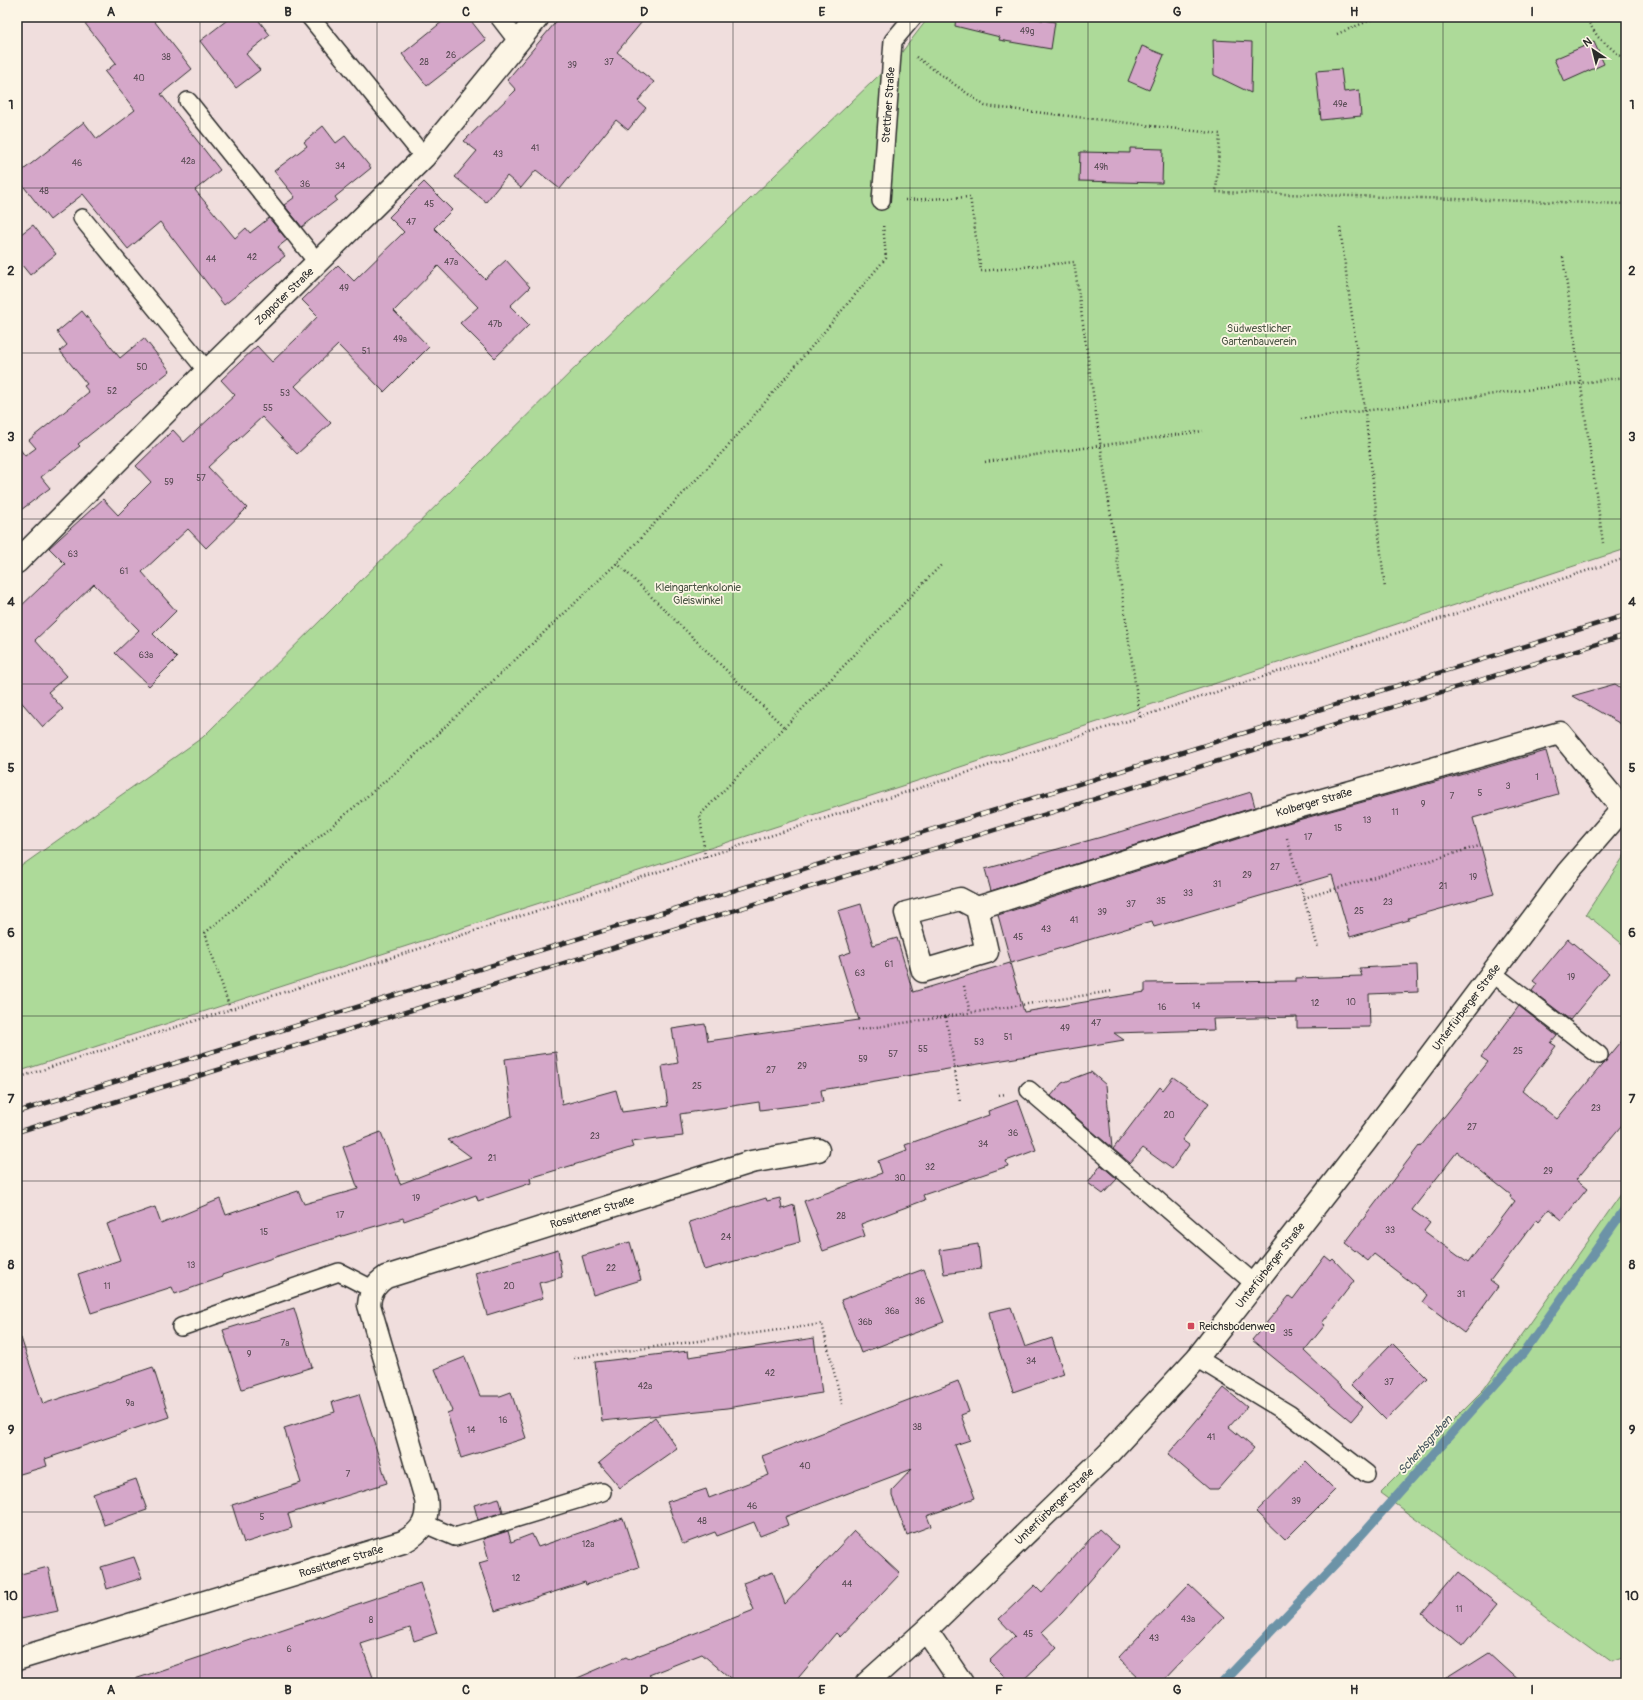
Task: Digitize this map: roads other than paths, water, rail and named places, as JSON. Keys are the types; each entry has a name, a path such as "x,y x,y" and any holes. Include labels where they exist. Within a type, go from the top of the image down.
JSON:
{"street":[{"name":"Zoppoter Straße","path":"17,562 207,371 424,157 538,17"},
{"name":"Kolberger Straße","path":"977,908 1280,812 1560,733 1624,806"},
{"name":"Unterfürberger Straße","path":"867,1683 926,1630 1108,1454 1197,1358 1366,1141 1566,873 1624,806"},
{"name":"Rossittener Straße","path":"372,1289 386,1277 394,1274 750,1162 818,1150"},
{"path":"372,1289 369,1297 370,1313 426,1499 427,1512 425,1524"},
{"name":"Rossittener Straße","path":"17,1659 404,1542 412,1538 425,1524"},
{"path":"926,1630 962,1683"}],"lane":[{"path":"310,17 424,157"},
{"path":"499,17 519,42"},
{"name":"Stettiner Straße","path":"881,201 893,41 913,17"},
{"path":"188,101 318,263"},
{"path":"82,218 207,371"},
{"path":"1491,972 1599,1055"},
{"path":"1029,1090 1255,1284"},
{"path":"181,1327 339,1272 372,1289"},
{"path":"1197,1358 1289,1414 1367,1474"},
{"path":"425,1524 455,1537 602,1492"}],"waterway":[{"name":"Scherbsgraben","path":"1222,1683 1339,1560 1524,1352 1626,1207"}],"railway":[{"path":"17,1112 1626,615"},
{"path":"17,1132 1626,635"}],"place":[{"name":"Reichsbodenweg","path":"1191,1326"}],"park label":[{"name":"Südwestlicher Gartenbauverein","path":"1259,334"},
{"name":"Kleingartenkolonie Gleiswinkel","path":"698,593"}]}
